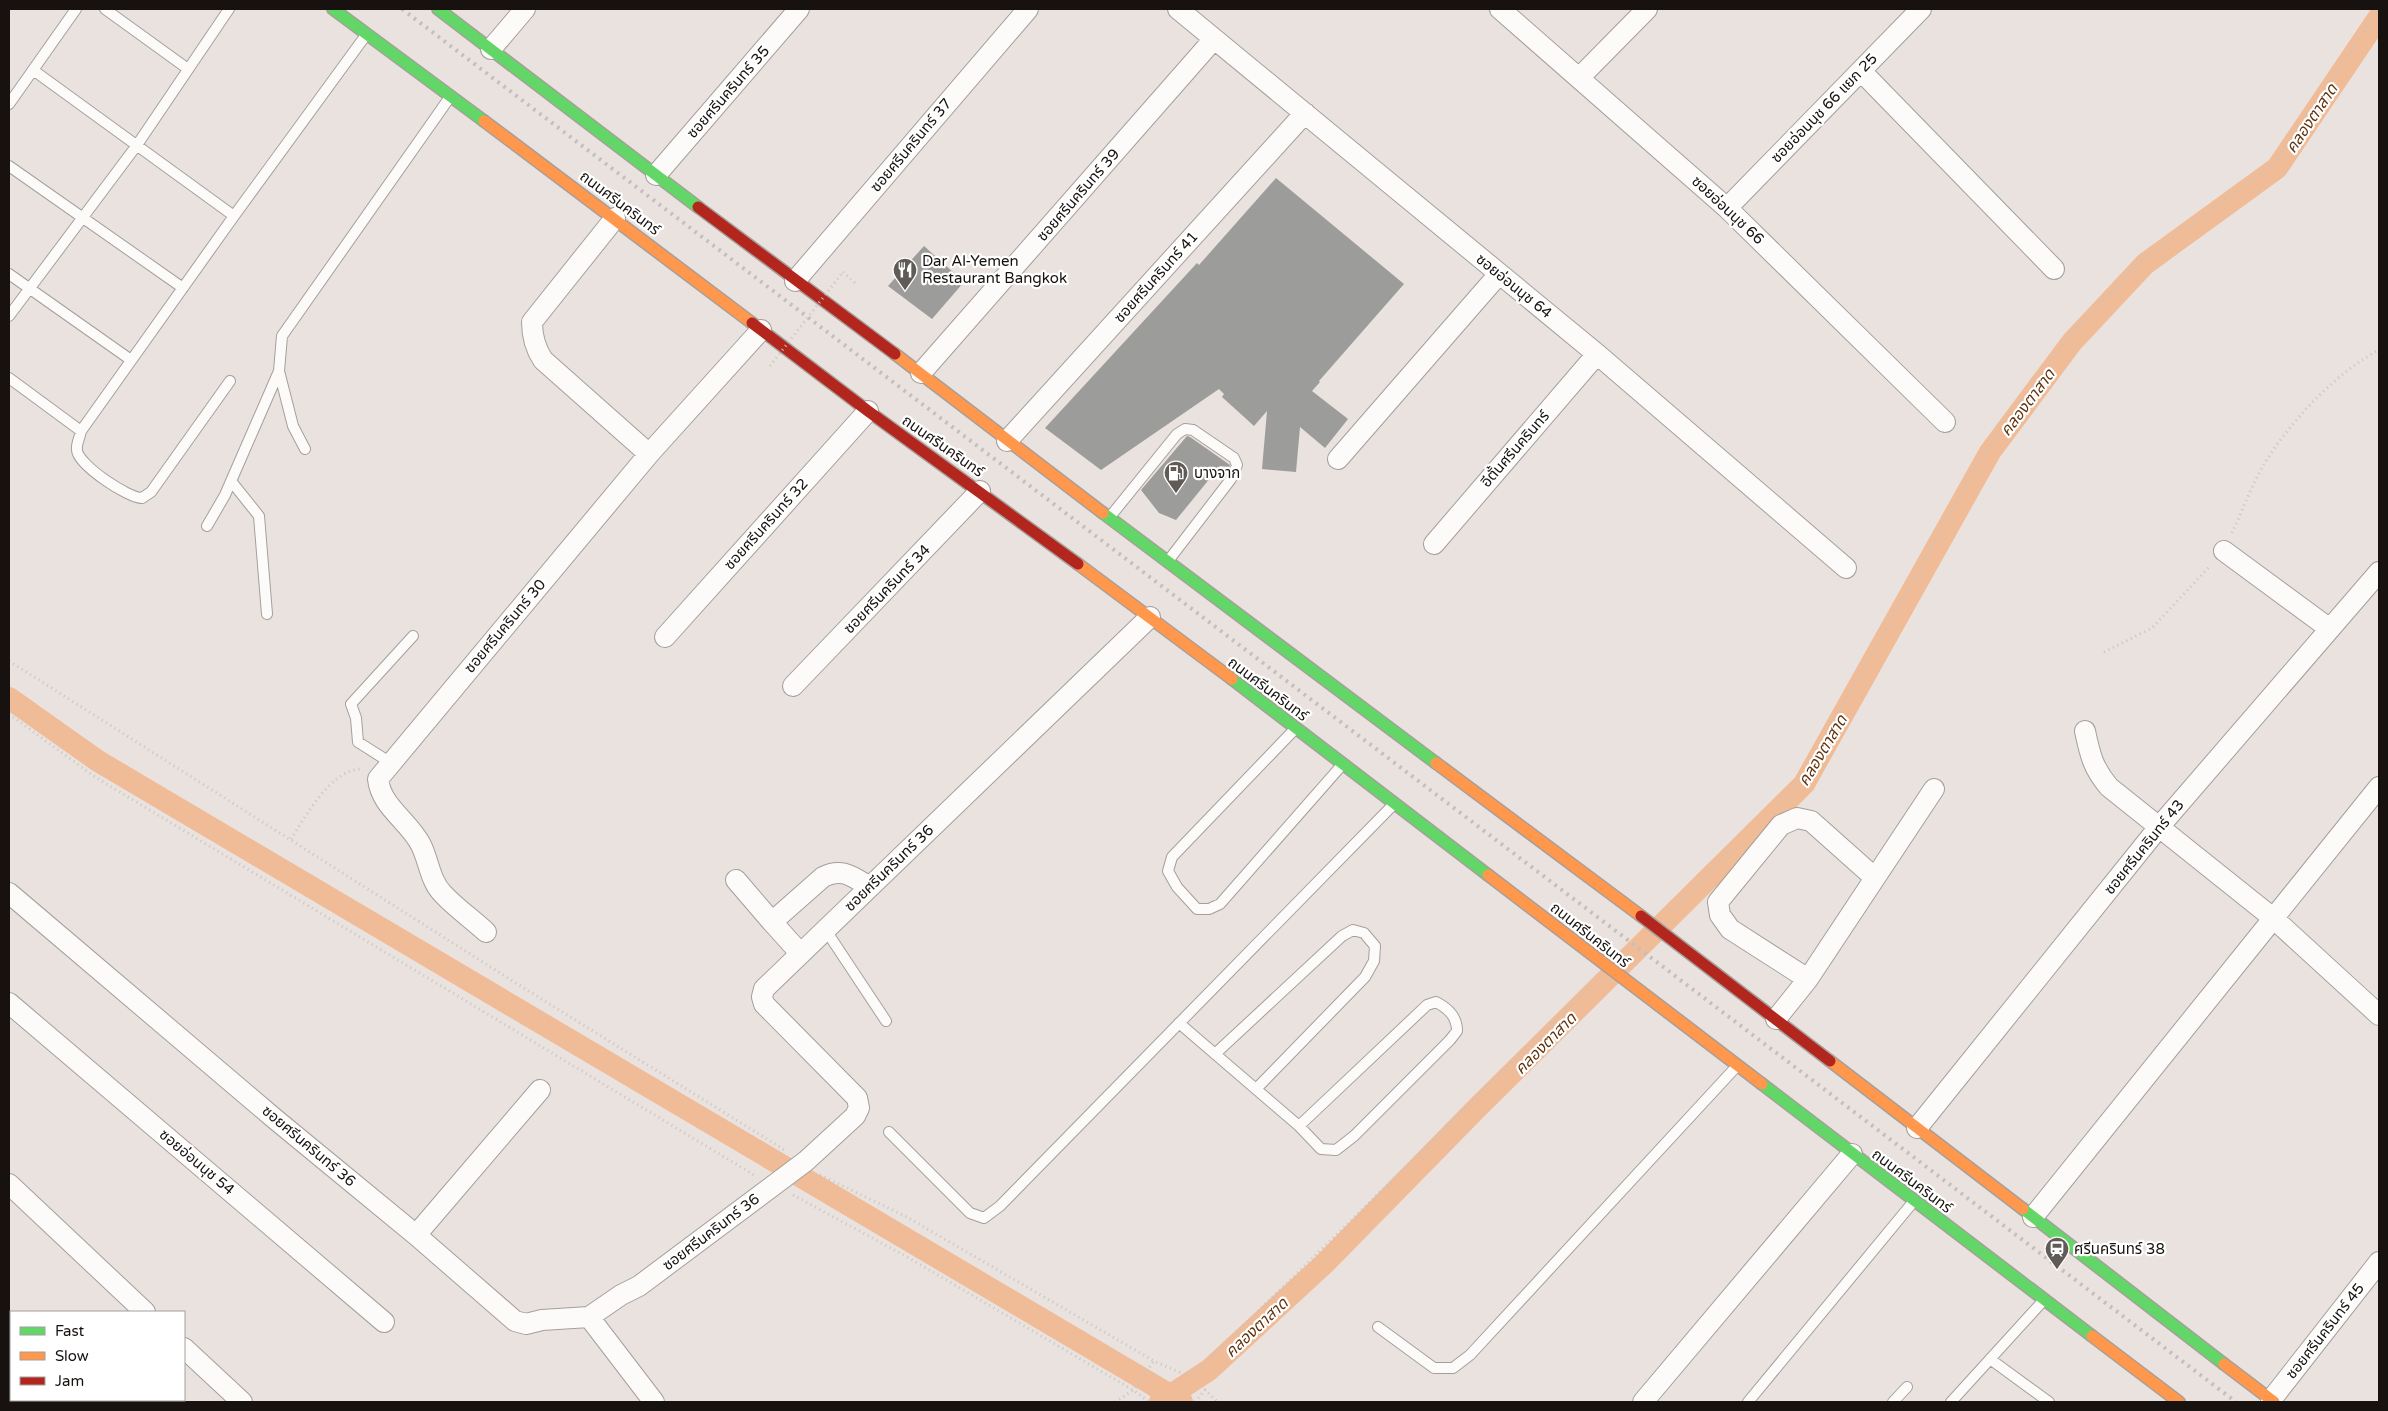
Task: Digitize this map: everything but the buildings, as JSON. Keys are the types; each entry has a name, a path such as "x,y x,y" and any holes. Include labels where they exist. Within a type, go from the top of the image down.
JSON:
{"main road":[{"name":"ถนนศรีนครินทร์","path":"333,9 616,218 868,411 1150,617 2179,1402"},
{"path":"438,9 795,281 921,373 1007,442 1678,944 2272,1401"}],"street":[{"path":"491,49 525,9"},
{"name":"ซอยศรีนครินทร์ 35","path":"656,175 799,9"},
{"name":"ซอยศรีนครินทร์ 37","path":"795,281 1028,9"},
{"name":"ซอยอ่อนนุช 64","path":"1178,9 1597,354 1846,568"},
{"name":"ซอยอ่อนนุช 66","path":"1500,9 1727,208 1945,422"},
{"path":"1580,78 1647,9"},
{"name":"ซอยอ่อนนุช 66 แยก 25","path":"1727,208 1921,9"},
{"name":"ซอยศรีนครินทร์ 39","path":"921,373 1214,39"},
{"path":"1861,71 2054,269"},
{"name":"ซอยศรีนครินทร์ 41","path":"1007,442 1305,113"},
{"path":"616,218 532,322 532,333 538,352 543,360 649,454"},
{"path":"1338,460 1500,274"},
{"name":"ซอยศรีนครินทร์ 30","path":"378,779 649,454 761,330"},
{"name":"อีตั้นศรีนครินทร์","path":"1434,544 1597,354"},
{"name":"ซอยศรีนครินทร์ 32","path":"665,637 868,411"},
{"name":"ซอยศรีนครินทร์ 34","path":"793,686 980,491"},
{"path":"2224,551 2330,629"},
{"name":"ซอยศรีนครินทร์ 43","path":"1917,1128 2159,826 2379,572"},
{"name":"ซอยศรีนครินทร์ 36","path":"9,893 275,1119 416,1235 515,1322 526,1324 542,1320 589,1317 621,1295 639,1286 773,1186 806,1161 855,1116 859,1108 857,1098 764,1004 762,997 764,989 1150,617"},
{"path":"2086,731 2091,759 2099,774 2109,786 2273,918 2379,1015"},
{"path":"378,779 379,790 420,844 435,882 442,893 486,932"},
{"path":"2033,1217 2379,787"},
{"path":"1776,1020 1808,979 1934,790"},
{"path":"1808,979 1730,929 1720,915 1718,902 1781,825 1797,818 1810,821 1875,878"},
{"path":"772,922 823,877 832,872 844,872 870,887"},
{"path":"736,880 800,953"},
{"name":"ซอยอ่อนนุช 54","path":"9,1003 384,1322"},
{"path":"416,1235 540,1090"},
{"path":"1642,1402 1852,1154"},
{"path":"9,1184 144,1311"},
{"name":"ซอยศรีนครินทร์ 45","path":"2272,1401 2379,1262"},
{"path":"589,1317 654,1402"},
{"path":"185,1349 242,1402"}],"lane":[{"path":"9,104 76,9"},
{"path":"105,9 188,69"},
{"path":"9,316 28,288 137,145 229,9"},
{"path":"230,381 151,492 142,498 129,495 86,466 79,457 76,450 81,431 234,216 367,34"},
{"path":"33,70 234,216"},
{"path":"207,526 231,481 279,371 282,336 451,96"},
{"path":"9,166 183,288"},
{"path":"9,274 131,360"},
{"path":"279,371 293,426 304,449"},
{"path":"9,378 81,431"},
{"path":"1109,518 1177,434 1185,429 1194,430 1234,458 1237,465 1230,479 1168,562"},
{"path":"231,481 259,516 267,614"},
{"path":"391,762 358,742 356,718 351,704 413,636"},
{"path":"1296,728 1172,857 1168,871 1177,887 1197,909 1210,909 1220,904 1342,764"},
{"path":"890,1132 970,1212 984,1218 1000,1206 1394,804"},
{"path":"825,929 886,1022"},
{"path":"1214,1054 1342,936 1353,930 1364,933 1375,946 1374,961 1365,977 1256,1089"},
{"path":"1179,1023 1299,1126 1321,1149 1336,1150 1354,1136 1450,1040 1457,1031 1457,1020 1441,1004 1436,1002 1427,1005 1299,1126"},
{"path":"1378,1328 1434,1368 1453,1368 1470,1355 1737,1066"},
{"path":"1748,1402 1914,1201"},
{"path":"1951,1402 2044,1300"},
{"path":"1990,1359 2049,1402"},
{"path":"1893,1402 1907,1387"}],"path":[{"path":"1778,803 1799,783 1986,450 2067,339 2141,260 2273,166 2379,10"},
{"path":"770,366 843,272 856,283"},
{"path":"2104,652 2152,628 2224,551 2263,466 2306,408 2366,357 2379,350"},
{"path":"9,662 519,985 798,1159 806,1161 821,1176 904,1216 1154,1361 1188,1376 1204,1364 1595,982"},
{"path":"9,714 95,777 773,1186 802,1199 909,1258 1133,1390 1148,1402"},
{"path":"291,839 321,794 349,770 361,769 378,779"},
{"path":"1670,910 1737,844"},
{"path":"1115,1402 1133,1390 1154,1361"},
{"path":"1195,1402 1205,1390 1218,1402"}],"waterway":[{"name":"คลองตาสาด","path":"1160,1402 1209,1370 1324,1264 1477,1108 1804,784 1990,452 2072,342 2145,264 2277,168 2379,17"},
{"path":"9,698 98,761 1182,1402"}],"railway":[{"path":"402,9 2236,1402"}],"traffic: fast":[{"path":"333,9 484,121"},
{"path":"438,9 698,207"},
{"path":"1103,513 1436,763"},
{"path":"1232,679 1488,875"},
{"path":"1762,1084 2092,1336"},
{"path":"2023,1209 2224,1364"}],"traffic: slow":[{"path":"484,121 752,323"},
{"path":"895,354 1103,513"},
{"path":"1078,564 1232,679"},
{"path":"1436,763 1641,916"},
{"path":"1488,875 1762,1084"},
{"path":"1830,1061 2023,1209"},
{"path":"2092,1336 2179,1402"},
{"path":"2224,1364 2274,1402"}],"traffic: jam":[{"path":"698,207 895,354"},
{"path":"752,323 868,411 1078,564"},
{"path":"1641,916 1830,1061"}],"place":[{"name":"Dar Al-Yemen Restaurant Bangkok","path":"905,291"},
{"name":"บางจาก","path":"1176,494"},
{"name":"ศรีนครินทร์ 38","path":"2057,1270"}]}
